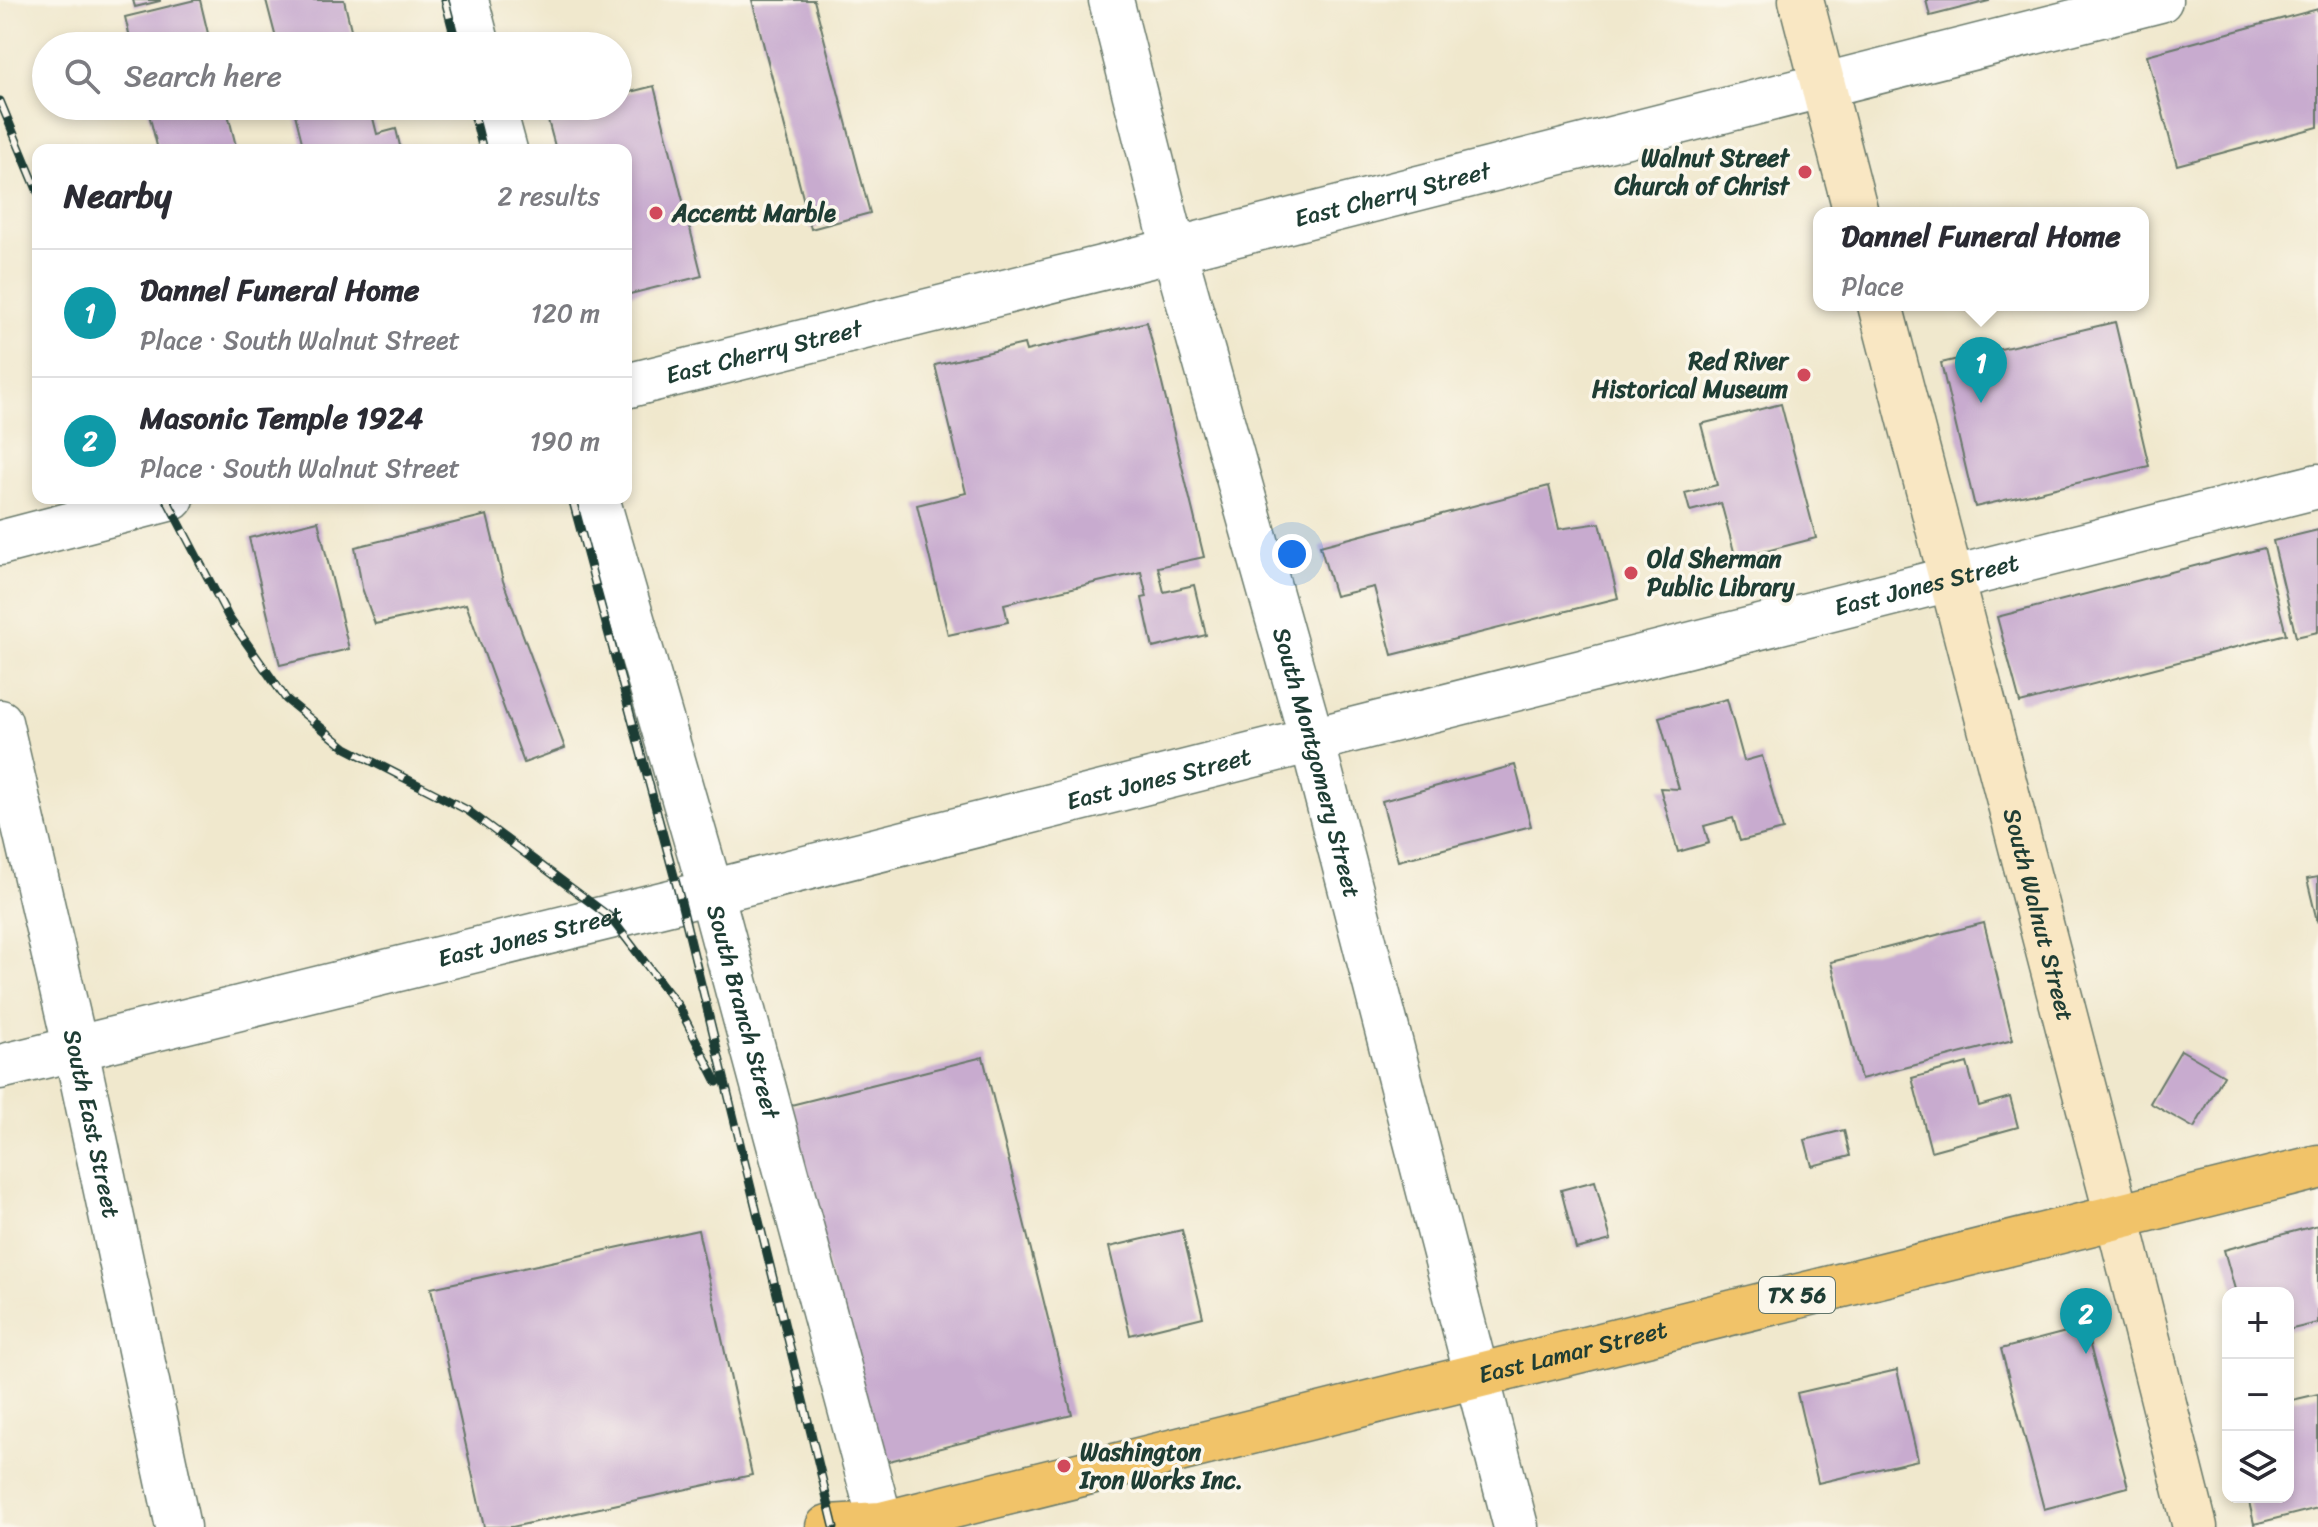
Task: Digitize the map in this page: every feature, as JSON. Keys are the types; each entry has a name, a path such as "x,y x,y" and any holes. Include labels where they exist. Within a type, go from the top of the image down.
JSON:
{"main road":[{"name":"East Lamar Street","path":"828,1527 882,1526 2318,1167"}],"street":[{"path":"466,0 474,32"},
{"name":"South Montgomery Street","path":"1111,0 1174,250 1312,740 1516,1527"},
{"path":"1801,0 1854,207"},
{"name":"East Cherry Street","path":"632,385 2160,0"},
{"path":"497,120 503,144"},
{"name":"South Walnut Street","path":"1882,311 2195,1527"},
{"name":"East Jones Street","path":"0,1067 711,892 2318,486"},
{"path":"0,543 149,504"},
{"name":"South Branch Street","path":"599,504 711,892 882,1526"},
{"name":"South East Street","path":"0,722 76,1050 178,1527"}],"building":[{"path":"133,0 160,0 160,1 135,7"},
{"path":"200,0 208,32 129,32 125,17"},
{"path":"266,0 344,0 352,32 274,32"},
{"path":"752,0 814,0 870,213 811,229"},
{"path":"1926,0 1989,0 1989,1 1930,16"},
{"path":"2318,9 2318,127 2177,165 2147,55"},
{"name":"Accentt Marble","path":"654,86 702,276 632,294 632,144 554,144 548,120 632,120 632,92"},
{"path":"150,120 230,120 236,144 156,144"},
{"path":"296,120 374,120 377,134 396,129 400,144 302,144"},
{"path":"1147,322 1204,557 1158,567 1164,592 1194,585 1206,635 1153,648 1142,598 1147,597 1141,572 1004,604 1008,622 948,635 917,505 966,493 935,365 1024,344 1026,351"},
{"path":"2115,322 2149,466 1975,507 1941,363"},
{"path":"1781,404 1816,538 1736,559 1721,503 1690,511 1685,493 1717,485 1701,424"},
{"path":"1549,486 1559,529 1600,523 1618,598 1392,655 1374,587 1335,596 1320,546"},
{"path":"487,515 503,581 565,748 524,763 466,604 375,624 362,588 355,547"},
{"path":"318,521 349,649 280,665 249,538"},
{"path":"2318,530 2318,632 2296,637 2273,541"},
{"path":"2264,548 2286,634 2020,703 1997,617"},
{"path":"1727,699 1744,761 1762,756 1783,830 1740,841 1733,818 1704,826 1709,843 1678,852 1660,788 1679,789 1659,717"},
{"path":"1515,765 1531,826 1398,861 1382,801"},
{"path":"2318,877 2318,920 2317,921 2307,879"},
{"path":"1984,923 2013,1040 1861,1079 1831,962"},
{"path":"2181,1050 2224,1075 2194,1128 2150,1103"},
{"path":"983,1057 1072,1415 877,1464 787,1106"},
{"path":"1967,1063 1979,1106 2010,1097 2018,1127 1931,1151 1912,1078"},
{"path":"1844,1130 1850,1156 1812,1166 1805,1140"},
{"path":"1595,1181 1611,1240 1576,1249 1561,1190"},
{"path":"2318,1225 2318,1323 2294,1329 2294,1287 2234,1287 2224,1250"},
{"path":"698,1230 752,1475 512,1527 484,1527 431,1288"},
{"path":"1182,1230 1203,1317 1130,1335 1109,1247"},
{"path":"2085,1327 2128,1487 2044,1509 2001,1349"},
{"path":"1897,1370 1918,1460 1818,1483 1797,1393"},
{"path":"2318,1394 2318,1508 2254,1524 2249,1503 2294,1503 2294,1400"}],"railway":[{"path":"445,0 453,32"},
{"path":"0,101 32,178"},
{"path":"476,120 482,144"},
{"path":"169,504 229,618 286,699 346,748 467,810 610,917 679,1007 717,1082"},
{"path":"574,504 680,898 834,1527"}],"place":[{"name":"Walnut Street Church of Christ","path":"1805,172"},
{"name":"Accentt Marble","path":"656,213"},
{"name":"Red River Historical Museum","path":"1804,375"},
{"name":"Dannel Funeral Home","path":"1981,403"},
{"name":"Old Sherman Public Library","path":"1631,573"},
{"name":"Masonic Temple 1924","path":"2086,1354"},
{"name":"Washington Iron Works Inc.","path":"1064,1466"}]}
